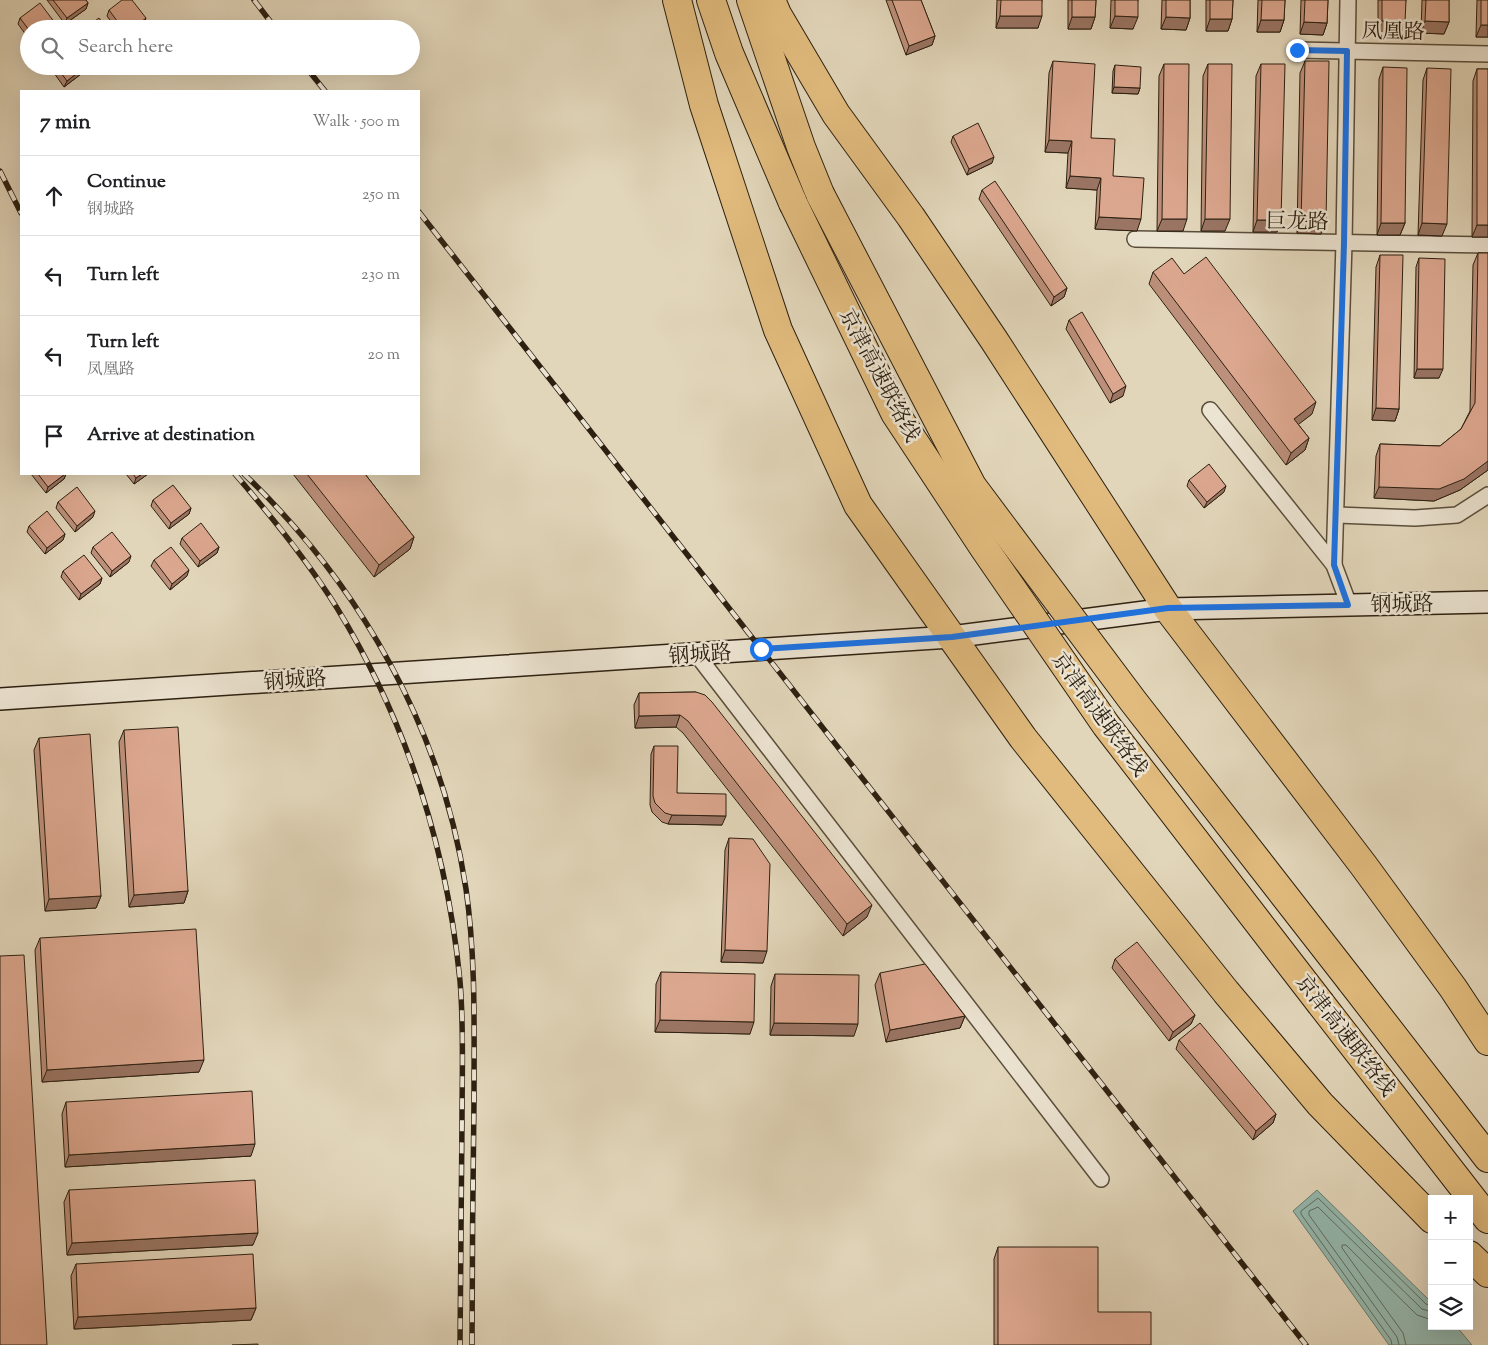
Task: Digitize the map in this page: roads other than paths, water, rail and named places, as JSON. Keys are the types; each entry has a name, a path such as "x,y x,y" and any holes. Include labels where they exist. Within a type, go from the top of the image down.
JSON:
{"highway":[{"path":"677,0 704,105 778,330 858,505 1023,738 1226,992 1320,1104 1428,1215"},
{"name":"京津高速联络线","path":"711,0 729,53 793,203 895,412 984,548 1106,725 1488,1218"},
{"name":"京津高速联络线","path":"751,0 801,148 820,194 972,486 1139,709 1488,1158"},
{"path":"771,0 777,14 836,114 911,217 1168,608 1364,866 1453,988 1488,1041"},
{"path":"1473,1259 1488,1274"}],"street":[{"path":"1334,565 1344,243 1348,0"},
{"name":"凤凰路","path":"1297,50 1488,54"},
{"name":"巨龙路","path":"1135,240 1488,244"},
{"path":"1210,410 1334,565 1348,605"},
{"path":"1337,515 1415,518 1457,515 1488,495"},
{"name":"钢城路","path":"0,699 952,637 1168,608 1488,602"},
{"path":"697,655 1101,1179"}],"water":[{"path":"1317,1190 1428,1299 1428,1330 1459,1330 1472,1345 1389,1345 1293,1211"}],"railway":[{"path":"254,0 269,20"},
{"path":"312,75 324,90"},
{"path":"0,171 20,211"},
{"path":"420,213 1306,1345"},
{"path":"236,475 314,573 362,651 384,695 403,741 420,787 434,834 454,931 461,998 460,1345"},
{"path":"245,475 286,517 324,563 359,612 390,663 416,716 438,772 454,829 466,889 474,994 472,1345"}]}
